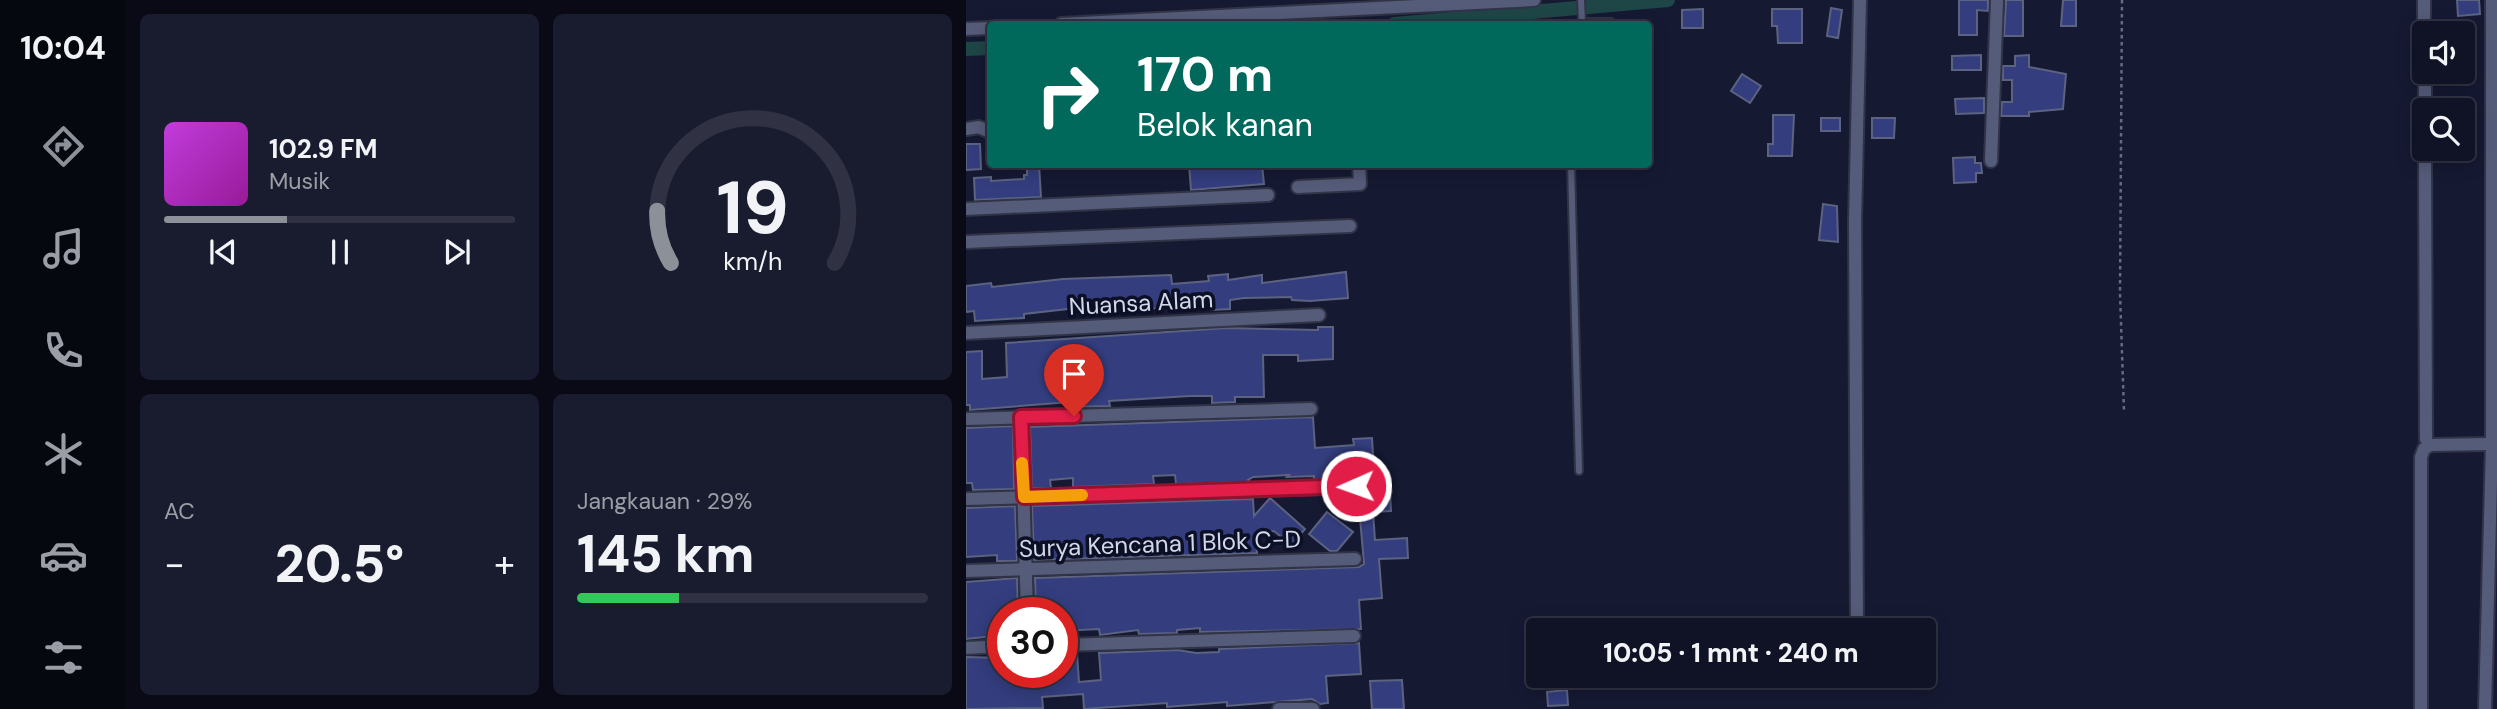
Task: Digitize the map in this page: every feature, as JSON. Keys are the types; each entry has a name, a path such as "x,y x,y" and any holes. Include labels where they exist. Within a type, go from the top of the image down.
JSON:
{"street":[{"path":"1120,21 1534,0"},
{"path":"1857,618 1855,221 1860,0"},
{"path":"1990,161 1997,0"},
{"path":"2424,0 2424,21"},
{"path":"2485,709 2492,444 2492,0"},
{"path":"966,29 987,28"},
{"path":"966,129 979,127 987,131"},
{"path":"2425,161 2426,439"},
{"path":"1298,187 1360,184 1359,168"},
{"path":"966,209 1268,195"},
{"path":"966,243 1350,226"},
{"name":"Nuansa Alam","path":"966,333 1319,314"},
{"path":"966,419 1311,409"},
{"path":"1021,417 1027,597"},
{"path":"2421,709 2421,457 2424,449 2430,446 2492,444"},
{"path":"966,499 1356,486"},
{"name":"Surya Kencana 1 Blok C-D","path":"966,571 1355,559"},
{"path":"1078,645 1353,636"},
{"path":"966,648 987,647"},
{"path":"1279,709 1312,708"}],"lane":[{"path":"1581,0 1583,21"},
{"path":"1571,168 1579,471"}],"path":[{"path":"2122,0 2120,293 2124,411"}],"building":[{"path":"1959,0 1988,0 1988,11 1977,10 1977,35 1959,35"},
{"path":"2006,0 2023,0 2023,36 2004,36"},
{"path":"2063,0 2076,0 2076,26 2061,26"},
{"path":"2457,0 2479,0 2480,14 2458,16"},
{"path":"1831,8 1842,10 1838,38 1827,36"},
{"path":"1703,9 1703,28 1682,28 1682,10"},
{"path":"1772,9 1802,9 1802,43 1778,43 1777,26 1772,26"},
{"path":"1981,55 1981,70 1952,70 1952,56"},
{"path":"2029,55 2029,67 2066,74 2063,109 2029,112 2029,116 2001,116 2002,102 2012,102 2012,80 2003,80 2003,66 2015,66 2015,56"},
{"path":"1742,74 1761,86 1750,103 1731,91"},
{"path":"1984,98 1984,113 1956,114 1955,99"},
{"path":"1773,115 1794,115 1792,156 1768,156 1768,144 1773,144"},
{"path":"1821,118 1840,118 1840,131 1821,131"},
{"path":"1872,118 1895,118 1894,138 1872,138"},
{"path":"966,144 980,144 981,169 966,170"},
{"path":"1975,157 1975,163 1981,163 1982,173 1976,173 1976,182 1954,183 1953,158"},
{"path":"1027,168 1039,168 1041,197 975,200 974,178 991,177 991,181 1024,179 1024,175 1027,175"},
{"path":"1189,168 1262,168 1264,184 1191,190"},
{"path":"1823,204 1837,206 1838,242 1819,240"},
{"path":"1346,272 1348,298 1310,301 1292,300 1291,297 1244,298 1230,300 1230,309 1211,310 1210,302 1121,311 1121,307 1068,309 1024,314 1024,318 975,321 974,311 966,312 966,286 991,283 992,287 1063,279 1171,275 1172,284 1209,281 1208,276 1228,274 1228,280 1262,275 1262,283"},
{"path":"1318,327 1333,327 1333,359 1298,361 1298,355 1263,355 1264,397 1235,397 1235,402 1212,403 1212,396 1190,396 1109,401 1110,406 1071,407 1070,402 970,410 970,405 966,405 966,352 982,351 982,379 1007,377 1006,343 1226,328 1318,330"},
{"path":"1313,417 1315,448 1354,445 1353,439 1372,438 1374,470 1335,472 1336,479 1314,480 1314,476 1287,477 1289,475 1253,477 1248,480 1250,482 1176,484 1175,475 1153,476 1154,484 1073,487 1073,478 1050,480 1051,488 1032,488 1030,427"},
{"path":"1013,426 1014,489 973,490 972,483 966,483 966,428"},
{"path":"1390,493 1391,511 1373,512 1375,540 1407,538 1408,558 1379,559 1382,598 1359,600 1361,629 1200,632 1200,628 1177,630 1177,633 1139,634 1138,630 1100,635 1099,629 1078,630 1078,597 1036,597 1035,578 1359,567 1364,564 1358,495"},
{"path":"1270,498 1305,529 1291,545 1274,531 1255,534 1257,553 1034,560 1032,506 1253,499 1254,516"},
{"path":"1015,506 1017,561 997,561 997,555 966,557 966,508"},
{"path":"1327,512 1353,532 1337,551 1330,551 1309,534"},
{"path":"1017,578 1018,597 987,597 987,637 966,639 966,582"},
{"path":"1359,643 1361,674 1326,676 1328,703 1320,704 1312,699 1227,706 1227,702 1167,707 1167,703 1084,709 1083,694 1042,697 1043,708 966,709 966,657 987,658 987,688 1078,688 1078,668 1079,682 1101,680 1099,653 1178,650 1196,653 1219,652 1219,649"},
{"path":"1402,680 1404,709 1372,709 1370,681"},
{"path":"1567,690 1568,705 1548,706 1547,692"}],"waterway":[{"path":"1428,21 1668,0"},
{"path":"966,49 987,48"}],"slow traffic":[{"path":"1022,463 1024,497 1082,495"}],"route":[{"path":"1074,416 1021,417 1024,497 1356,486"}]}
